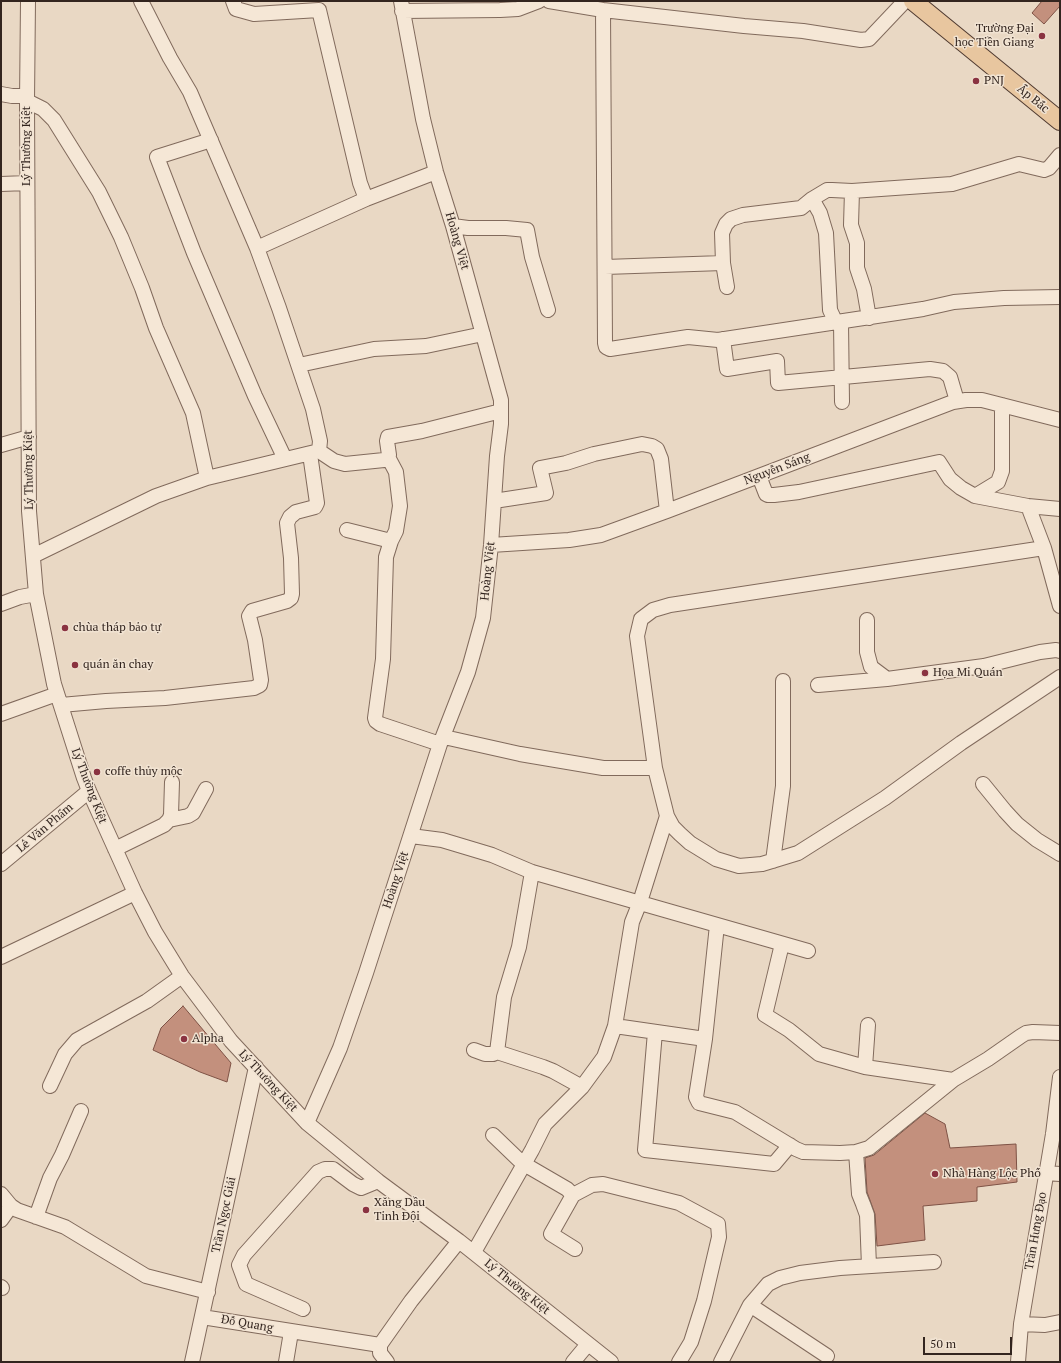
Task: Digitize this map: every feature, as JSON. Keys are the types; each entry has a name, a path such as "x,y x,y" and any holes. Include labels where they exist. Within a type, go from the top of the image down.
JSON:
{"main road":[{"name":"Ấp Bắc","path":"913,1 1060,121"}],"street":[{"name":"Lý Thường Kiệt","path":"28,1 27,184 29,511 36,594 59,700 89,791 135,893 155,932 182,976 231,1041 307,1123 378,1181 474,1252 611,1362"},
{"path":"1,714 59,700 106,701 165,698 254,688 260,685 261,680 255,640 249,616 252,612 287,601 291,598 291,558 287,522 296,512 315,506 317,503 315,453 320,441 313,409 299,365 257,248 211,140 190,92 170,58 141,1"},
{"path":"233,1 236,8 254,14 319,6 360,183 366,200"},
{"path":"549,1 602,10 633,7 744,26 803,31 866,40 869,39 905,1"},
{"path":"401,6 500,10 518,8 535,2"},
{"name":"Hoàng Việt","path":"307,1123 340,1048 442,740 468,672 483,618 491,545 501,400 453,226 436,172 423,119 401,6"},
{"path":"602,10 606,347 610,349 688,338 712,340 723,339 869,318 954,302 1004,298 1060,297"},
{"path":"1,94 27,98 43,109 54,120 99,192 118,231 142,288 156,328 193,413 207,478"},
{"path":"211,140 157,157 194,253 252,389 285,459"},
{"path":"727,287 723,263 722,232 726,224 731,219 743,215 801,208 827,190 852,191 952,184 1019,164 1044,170 1049,168 1060,155"},
{"path":"257,248 366,200 436,172"},
{"path":"1,184 27,184"},
{"path":"852,191 852,225 857,243 857,268 864,289 869,318"},
{"path":"812,199 820,212 826,233 830,310 839,322 842,402"},
{"path":"453,226 527,230 532,257 548,310"},
{"path":"605,267 723,263"},
{"path":"299,365 374,349 426,346 483,334"},
{"path":"723,339 727,369 777,361 778,383 930,369 943,372 950,377 957,401"},
{"name":"Nguyễn Sáng","path":"491,545 569,540 601,535 667,512 957,401 982,400 1060,420"},
{"path":"975,496 998,482 1002,471 1002,404"},
{"path":"501,411 422,431 388,437 388,457 396,472 400,506 396,531 390,541 386,556 383,659 375,710 376,721 380,724 442,740 603,768 655,768"},
{"path":"1,445 29,437"},
{"path":"494,501 546,494 540,468 566,463 594,454 642,444 652,446 656,449 661,460 667,512"},
{"path":"33,556 156,496 207,478 315,453 346,464 384,460 388,457"},
{"path":"758,476 766,494 774,495 799,492 939,462 950,479 961,488 975,496 1028,506 1060,509"},
{"path":"1028,506 1044,548 1060,606"},
{"path":"347,530 390,541"},
{"path":"1044,548 670,605 653,610 641,619 637,636 655,768 667,816 673,827 690,843 716,859 739,866 762,864 798,854 885,798 961,743 1060,677"},
{"path":"1,604 36,594"},
{"path":"867,620 867,652 871,667 886,678"},
{"path":"818,685 984,666 1040,652 1060,651"},
{"path":"773,861 783,786 783,681"},
{"path":"169,820 171,815 172,782"},
{"path":"983,784 1005,811 1018,824 1037,840 1060,854"},
{"path":"115,849 158,828 169,820 188,816 193,813 206,789"},
{"name":"Lê Văn Phẩm","path":"1,864 89,791"},
{"path":"474,1252 525,1163 545,1124 582,1087 604,1057 615,1026 632,922 640,902 667,816"},
{"path":"411,836 442,840 492,855 532,872 808,951"},
{"path":"497,1052 504,997 519,947 532,872"},
{"path":"1,957 135,893"},
{"path":"717,925 705,1038 696,1097 699,1103 735,1112 803,1152 840,1153 856,1152 870,1148 953,1080 988,1059 1026,1033 1060,1032"},
{"path":"782,944 765,1015 789,1030 819,1054 865,1067 953,1080"},
{"path":"50,1086 65,1054 77,1040 147,1001 182,976"},
{"path":"865,1067 868,1025"},
{"path":"615,1026 705,1038"},
{"path":"655,1032 645,1150 774,1164 790,1145"},
{"path":"474,1050 485,1054 497,1052 553,1071 582,1087"},
{"name":"Trần Ngọc Giải","path":"192,1362 256,1067"},
{"name":"Trần Hưng Đạo","path":"1018,1362 1021,1324 1053,1174 1060,1077"},
{"path":"36,1217 50,1178 81,1112"},
{"path":"493,1135 519,1160 567,1189 573,1195"},
{"path":"856,1152 859,1194 867,1215 869,1266"},
{"path":"303,1309 246,1284 239,1265 244,1255 318,1172 325,1169 333,1169 352,1184 361,1188 378,1181"},
{"path":"576,1249 551,1234 573,1195 592,1185 603,1184 679,1203 718,1224 719,1237 704,1301 691,1342 679,1362"},
{"path":"1,1194 11,1206 17,1210 75,1232 146,1276 208,1292"},
{"path":"1,1220 11,1206"},
{"path":"387,1362 380,1353 380,1345 411,1301 459,1241"},
{"path":"721,1362 750,1305 768,1284 780,1278 800,1273 840,1268 934,1262"},
{"path":"750,1305 827,1356"},
{"name":"Đỗ Quang","path":"202,1318 380,1345"},
{"path":"1021,1324 1045,1325 1060,1322"},
{"path":"286,1362 292,1332"},
{"path":"573,1362 588,1344"}],"building":[{"path":"1042,1 1060,1 1060,6 1044,24 1032,13"},
{"name":"Alpha","path":"183,1006 231,1063 227,1082 200,1072 153,1050 161,1028"},
{"name":"Nhà Hàng Lộc Phố","path":"925,1113 945,1124 950,1148 1016,1144 1017,1182 977,1187 977,1201 923,1206 925,1240 877,1246 875,1214 867,1192 865,1158 874,1155"}],"place":[{"name":"Trường Đại học Tiền Giang","path":"1042,36"},
{"name":"PNJ","path":"976,81"},
{"name":"chùa tháp bảo tự","path":"65,628"},
{"name":"quán ăn chay","path":"75,665"},
{"name":"Họa Mi Quán","path":"925,673"},
{"name":"coffe thủy mộc","path":"97,772"},
{"name":"Alpha","path":"184,1039"},
{"name":"Nhà Hàng Lộc Phố","path":"935,1174"},
{"name":"Xăng Dầu Tỉnh Đội","path":"366,1210"}]}
